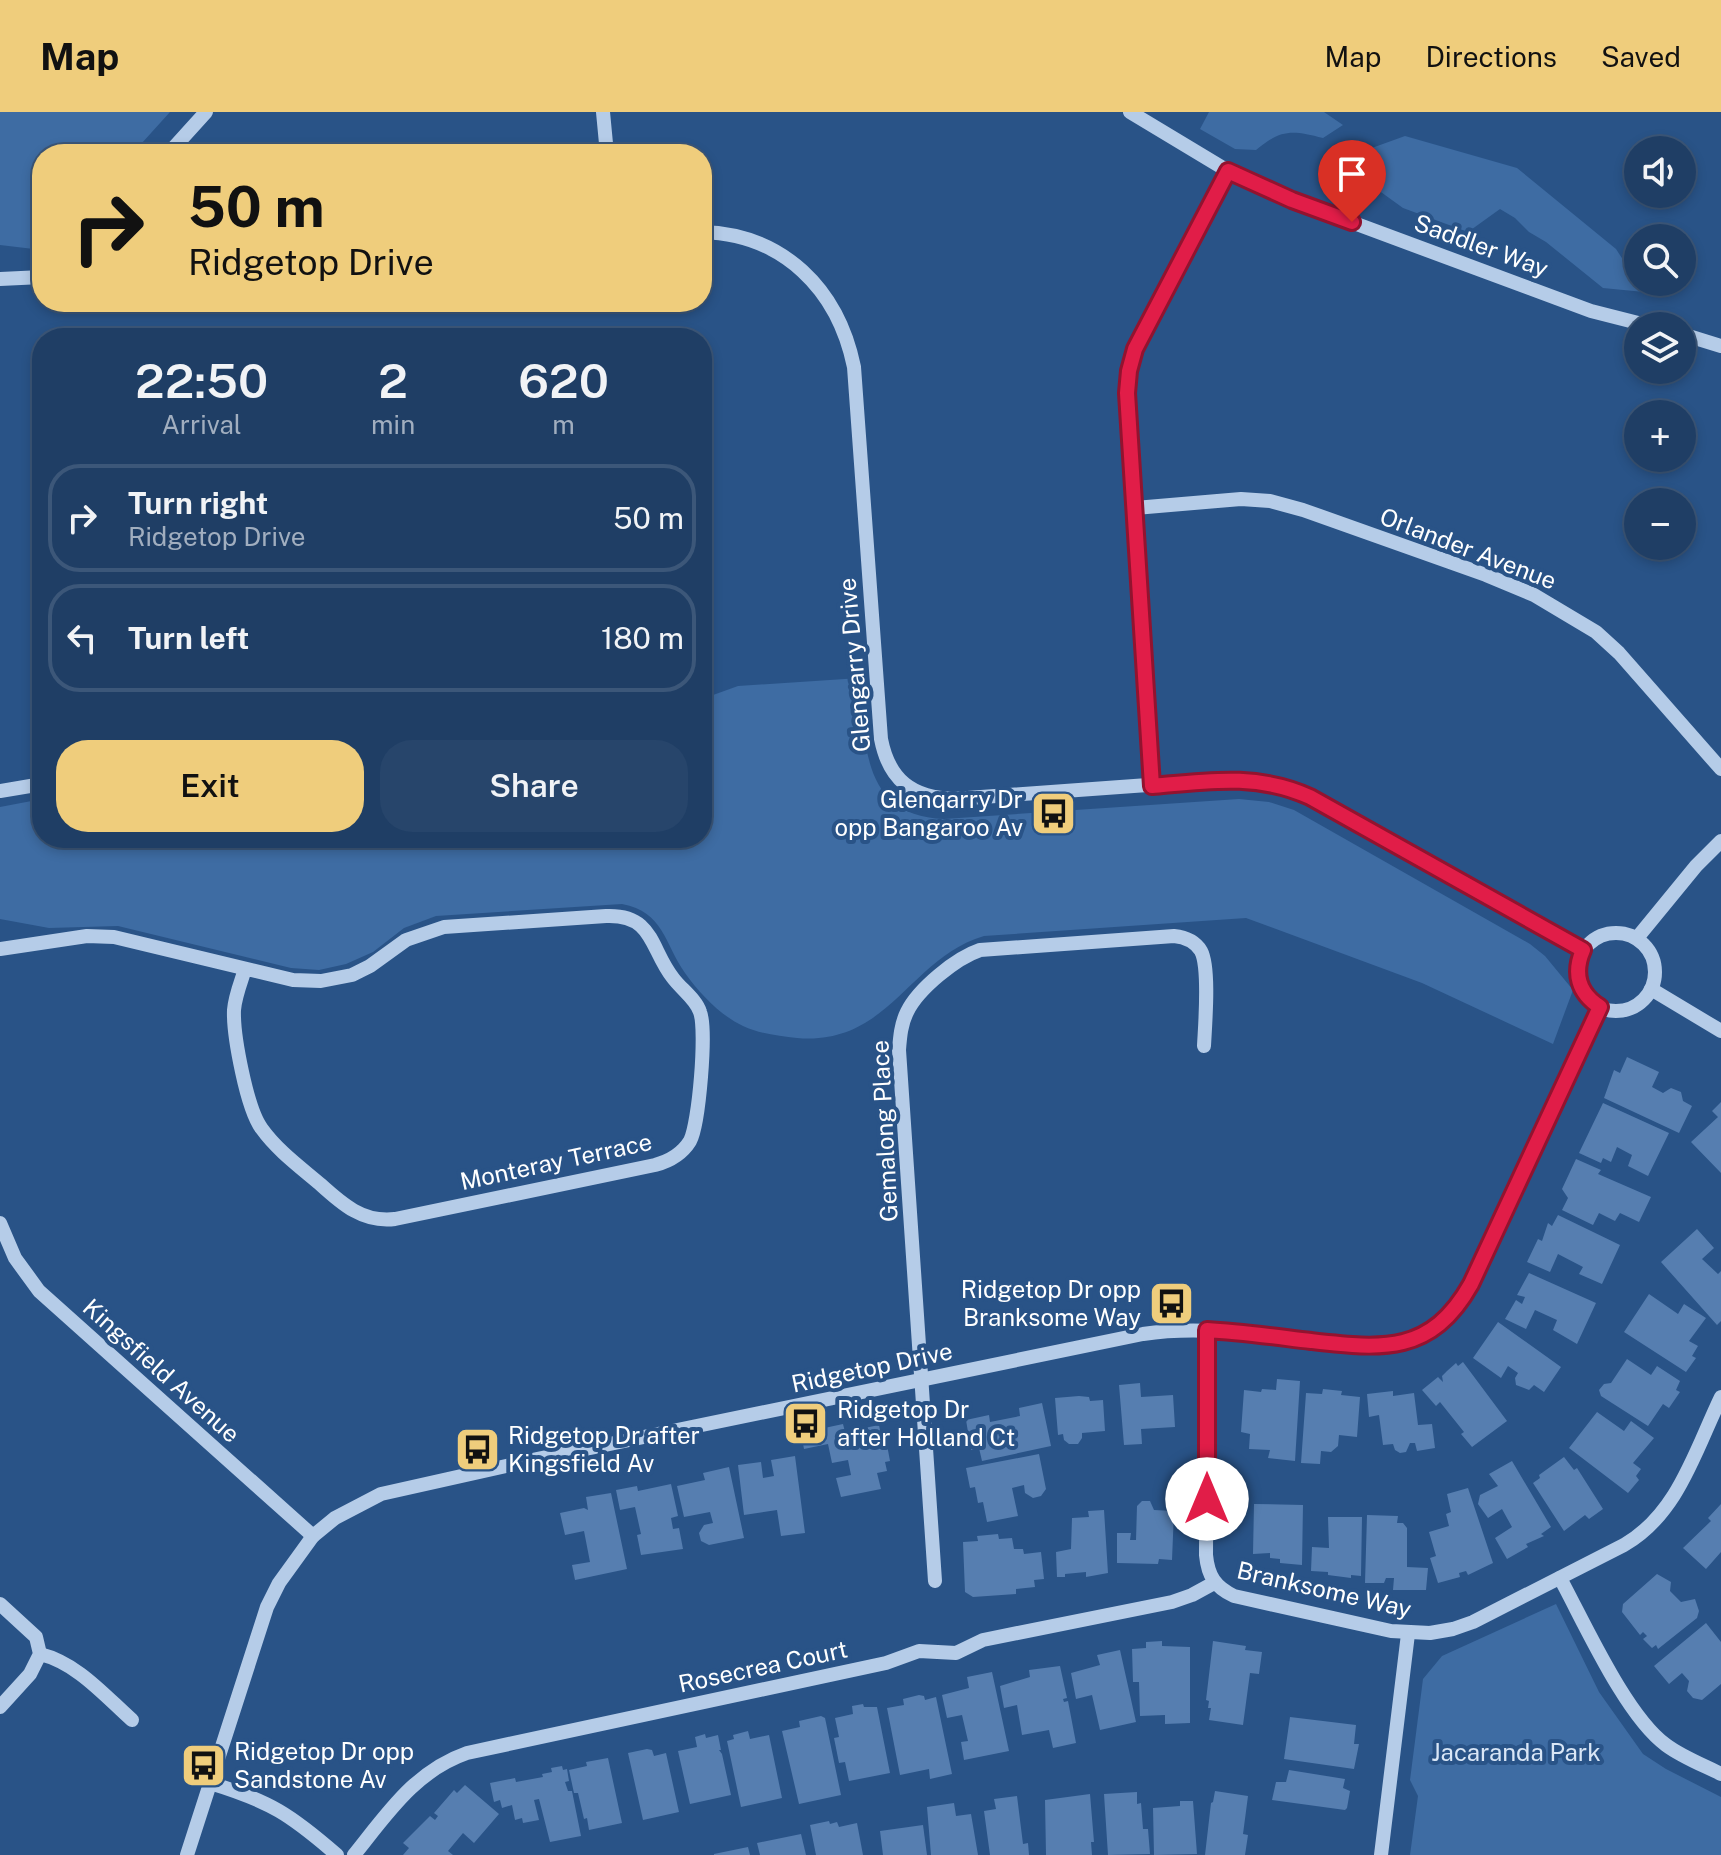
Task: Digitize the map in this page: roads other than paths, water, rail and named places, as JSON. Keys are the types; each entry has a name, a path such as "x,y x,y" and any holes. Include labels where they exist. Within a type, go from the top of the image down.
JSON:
{"street":[{"path":"177,144 206,112"},
{"path":"603,112 606,144"},
{"name":"Saddler Way","path":"1130,112 1228,171 1292,200 1591,311 1624,319"},
{"path":"1152,786 1127,393 1129,371 1143,333 1228,171"},
{"name":"Glengarry Drive","path":"712,233 740,236 767,247 793,263 822,290 845,335 854,367 883,753 892,770 911,789 926,796 945,799 1238,780 1285,786 1310,797 1583,950"},
{"path":"0,279 32,277"},
{"path":"1696,338 1721,346"},
{"name":"Orlander Avenue","path":"1135,508 1241,499 1270,501 1416,550 1534,595 1596,632 1619,653 1721,769"},
{"path":"0,791 32,786"},
{"path":"1637,938 1696,866 1721,841"},
{"name":"Monteray Terrace","path":"0,949 95,936 123,938 245,969 312,982 333,980 362,971 406,940 444,927 606,916 630,919 648,932 668,973 700,1010 703,1032 694,1131 679,1154 661,1164 395,1219 380,1220 364,1216 343,1205 292,1160 254,1118 246,1090 234,1011 245,969"},
{"path":"1608,933 1628,934 1637,938 1652,955 1655,967 1646,998 1629,1009 1609,1011 1590,1001 1578,983 1577,971 1583,950 1590,942 1608,933"},
{"name":"Gemalong Place","path":"935,1581 899,1050 902,1024 916,998 956,961 980,950 1179,936 1198,947 1203,959 1206,1004 1204,1046"},
{"path":"1651,989 1721,1031"},
{"name":"Ridgetop Drive","path":"187,1855 267,1607 279,1583 313,1536 335,1518 381,1494 1143,1334 1207,1330 1374,1347 1410,1340 1441,1322 1471,1284 1600,1007"},
{"name":"Kingsfield Avenue","path":"0,1223 15,1258 39,1291 313,1536"},
{"name":"Branksome Way","path":"1207,1330 1206,1555 1214,1583 1234,1596 1408,1634 1463,1626 1624,1545 1657,1521 1674,1497 1721,1397"},
{"path":"1560,1578 1630,1705 1646,1727 1666,1745 1721,1774"},
{"name":"Rosecrea Court","path":"354,1855 419,1779 436,1767 467,1753 886,1663 919,1651 956,1653 983,1640 1172,1602 1214,1583"},
{"path":"0,1604 36,1637 40,1654 30,1674 0,1707"},
{"path":"1381,1855 1408,1634"},
{"path":"40,1654 58,1658 71,1666 132,1720"},
{"path":"210,1783 286,1812 337,1855"}],"place":[{"name":"Glenqarry Dr opp Bangaroo Av","path":"1054,814"},
{"name":"Ridgetop Dr opp Branksome Way","path":"1172,1304"},
{"name":"Ridgetop Dr after Holland Ct","path":"806,1424"},
{"name":"Ridgetop Dr after Kingsfield Av","path":"477,1450"},
{"name":"Ridgetop Dr opp Sandstone Av","path":"203,1766"}],"park label":[{"name":"Jacaranda Park","path":"1516,1753"}]}
